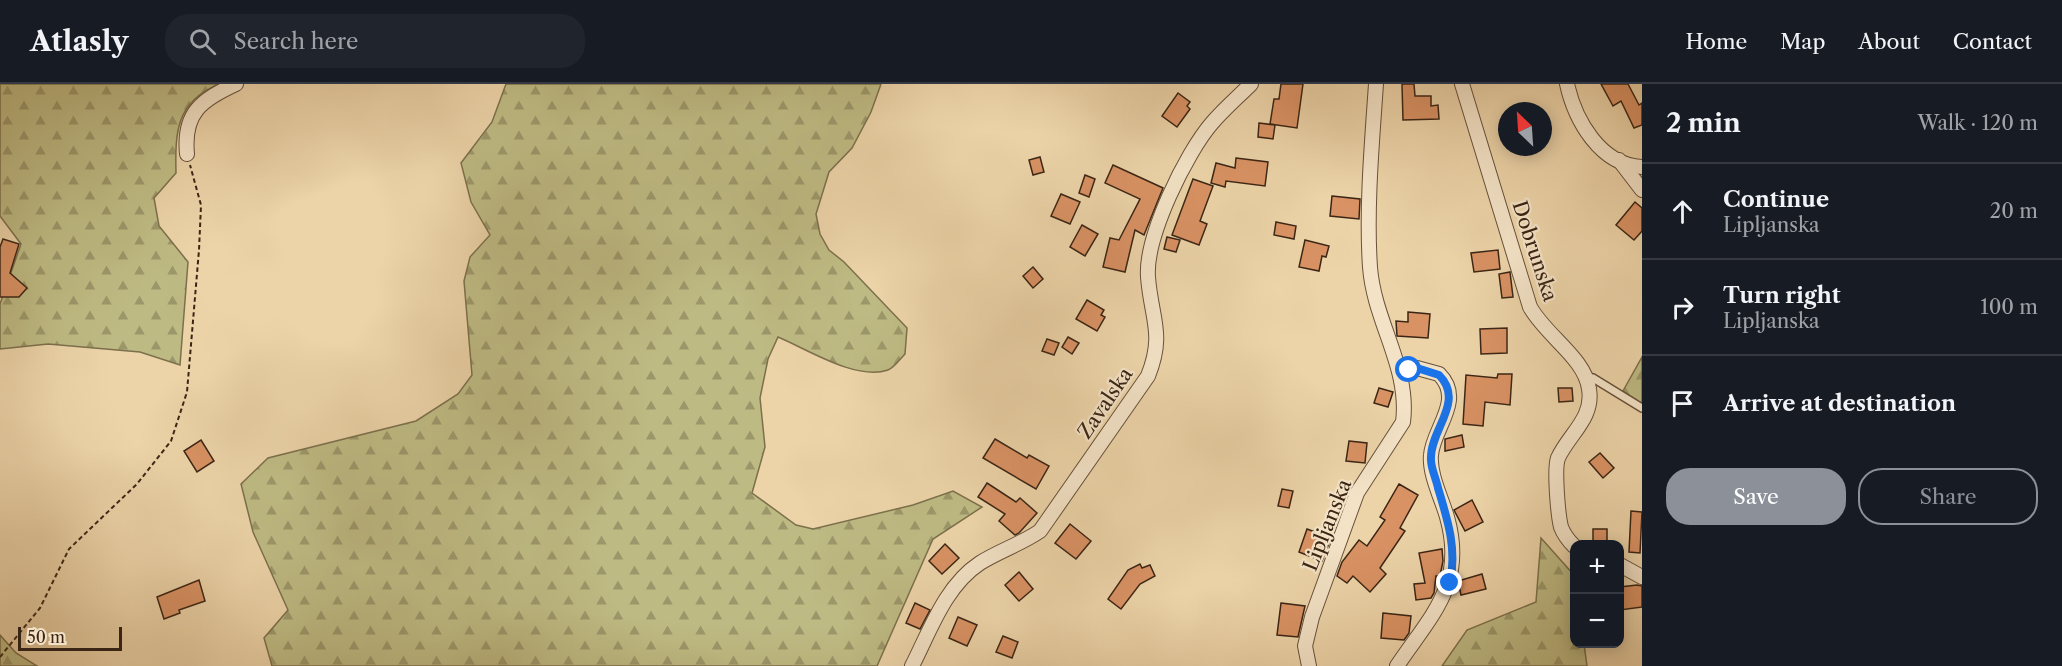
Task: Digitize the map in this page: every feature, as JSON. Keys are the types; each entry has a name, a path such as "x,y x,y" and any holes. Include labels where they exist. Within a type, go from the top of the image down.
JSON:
{"street":[{"path":"187,154 185,132 195,114 207,98 236,84"},
{"name":"Zavalska","path":"912,666 957,583 980,563 1027,540 1040,531 1148,376 1157,350 1148,276 1157,227 1170,194 1211,123 1251,84"},
{"name":"Lipljanska","path":"1309,666 1305,646 1312,617 1357,493 1403,422 1405,408 1401,371 1381,321 1370,268 1371,151 1376,84"},
{"name":"Dobrunska","path":"1462,84 1530,307 1547,333 1577,361 1586,378 1590,405 1585,418 1557,461 1561,527 1571,540"},
{"path":"1567,84 1576,112 1586,130 1606,153 1619,160 1642,167"},
{"path":"1619,160 1642,190"},
{"path":"1397,666 1450,583 1454,547 1430,460 1434,440 1447,414 1448,390 1439,375 1417,368 1401,371"},
{"path":"1624,567 1642,578"}],"lane":[{"path":"1586,378 1593,378 1642,408"}],"path":[{"path":"0,657 40,608 69,549 137,484 171,441 186,392 199,250 201,205 187,154"}],"green space":[{"path":"0,84 219,84 205,91 186,109 176,144 176,173 154,198 159,226 188,262 180,365 140,352 48,344 0,349 0,304 21,244 0,216"},
{"path":"506,84 881,84 871,112 852,148 829,172 816,214 820,234 829,250 844,262 907,328 905,354 888,370 861,371 832,362 778,337 768,359 760,398 765,447 752,493 796,525 813,529 913,505 953,491 982,507 933,539 877,666 272,666 264,638 288,610 253,532 241,484 268,458 416,421 458,394 472,375 464,281 470,257 490,235 471,202 461,163 492,122"},
{"path":"1642,357 1642,404 1623,391"},
{"path":"1541,538 1570,571 1570,648 1585,648 1587,666 1442,666 1467,630 1536,602"},
{"path":"0,635 16,653 37,666 0,666"}],"building":[{"path":"1281,84 1303,84 1297,128 1270,124 1274,99 1279,99"},
{"path":"1402,84 1414,84 1415,96 1431,96 1431,106 1438,105 1439,119 1403,120"},
{"path":"1601,84 1628,84 1639,105 1642,103 1642,125 1634,128 1621,101 1613,106"},
{"path":"1178,93 1190,102 1187,106 1190,109 1177,127 1162,116"},
{"path":"1259,123 1275,125 1273,139 1258,137"},
{"path":"1040,157 1044,172 1033,175 1029,160"},
{"path":"1236,158 1268,162 1265,186 1226,181 1225,187 1211,183 1216,163 1235,168"},
{"path":"1113,165 1163,188 1144,235 1135,230 1125,272 1103,267 1110,238 1119,240 1140,199 1105,183"},
{"path":"1085,175 1095,179 1089,197 1079,193"},
{"path":"1193,179 1213,186 1200,221 1207,224 1199,245 1172,235"},
{"path":"1061,194 1080,202 1070,224 1051,216"},
{"path":"1332,196 1360,199 1359,219 1330,216"},
{"path":"1635,202 1642,208 1642,231 1634,240 1616,225"},
{"path":"1276,222 1296,226 1294,239 1274,235"},
{"path":"1082,225 1098,234 1085,256 1070,247"},
{"path":"1167,237 1180,240 1176,252 1164,249"},
{"path":"3,239 19,244 10,273 27,288 19,297 0,297 0,247"},
{"path":"1305,240 1329,246 1326,257 1322,256 1319,271 1299,267"},
{"path":"1498,250 1500,269 1474,272 1471,253"},
{"path":"1033,267 1043,279 1033,288 1023,276"},
{"path":"1510,272 1513,297 1502,298 1499,274"},
{"path":"1087,300 1104,310 1101,315 1105,317 1097,331 1076,319"},
{"path":"1408,312 1430,314 1428,338 1397,336 1396,321 1408,322"},
{"path":"1507,328 1507,353 1481,354 1480,329"},
{"path":"1068,337 1079,343 1072,354 1062,347"},
{"path":"1047,339 1059,343 1054,355 1042,351"},
{"path":"1498,374 1512,374 1510,405 1485,402 1483,426 1463,424 1466,375 1497,378"},
{"path":"1379,388 1393,392 1388,407 1374,403"},
{"path":"1558,388 1572,388 1573,401 1559,402"},
{"path":"1462,435 1464,447 1445,451 1445,439"},
{"path":"995,439 1027,458 1029,455 1049,466 1036,489 983,458"},
{"path":"201,440 214,461 197,472 184,451"},
{"path":"1349,441 1367,443 1365,463 1346,461"},
{"path":"1600,453 1614,468 1603,478 1589,462"},
{"path":"987,483 1016,502 1020,498 1037,513 1019,533 1015,535 999,521 1005,514 978,497"},
{"path":"1399,484 1418,495 1400,528 1405,531 1380,568 1386,574 1370,592 1353,576 1347,583 1337,576 1342,562 1359,540 1367,546 1385,520 1380,517"},
{"path":"1282,489 1293,491 1289,508 1278,506"},
{"path":"1472,500 1483,522 1465,531 1454,510"},
{"path":"1631,511 1642,512 1640,553 1629,552"},
{"path":"1070,524 1091,541 1076,559 1055,543"},
{"path":"1307,529 1331,538 1322,561 1299,552"},
{"path":"1593,529 1607,529 1607,540 1593,540"},
{"path":"945,544 959,558 942,574 929,561"},
{"path":"1442,549 1443,561 1440,576 1436,576 1434,593 1431,598 1416,600 1414,584 1425,583 1419,553"},
{"path":"1140,564 1142,568 1150,565 1155,576 1140,584 1121,609 1108,599 1128,570"},
{"path":"1019,572 1033,589 1019,601 1005,585"},
{"path":"1482,574 1486,589 1461,595 1458,581"},
{"path":"199,580 205,601 179,610 180,613 164,619 157,597"},
{"path":"1642,586 1642,607 1624,609 1624,587"},
{"path":"915,603 930,610 920,629 906,623"},
{"path":"1281,603 1305,606 1298,637 1277,635"},
{"path":"1383,613 1411,616 1409,633 1404,640 1381,638"},
{"path":"958,617 977,625 967,646 949,638"},
{"path":"1003,636 1018,642 1012,658 996,652"}],"route":[{"path":"1409,370 1417,368 1439,375 1443,378 1448,390 1447,414 1434,440 1430,460 1454,547 1450,583"}]}
